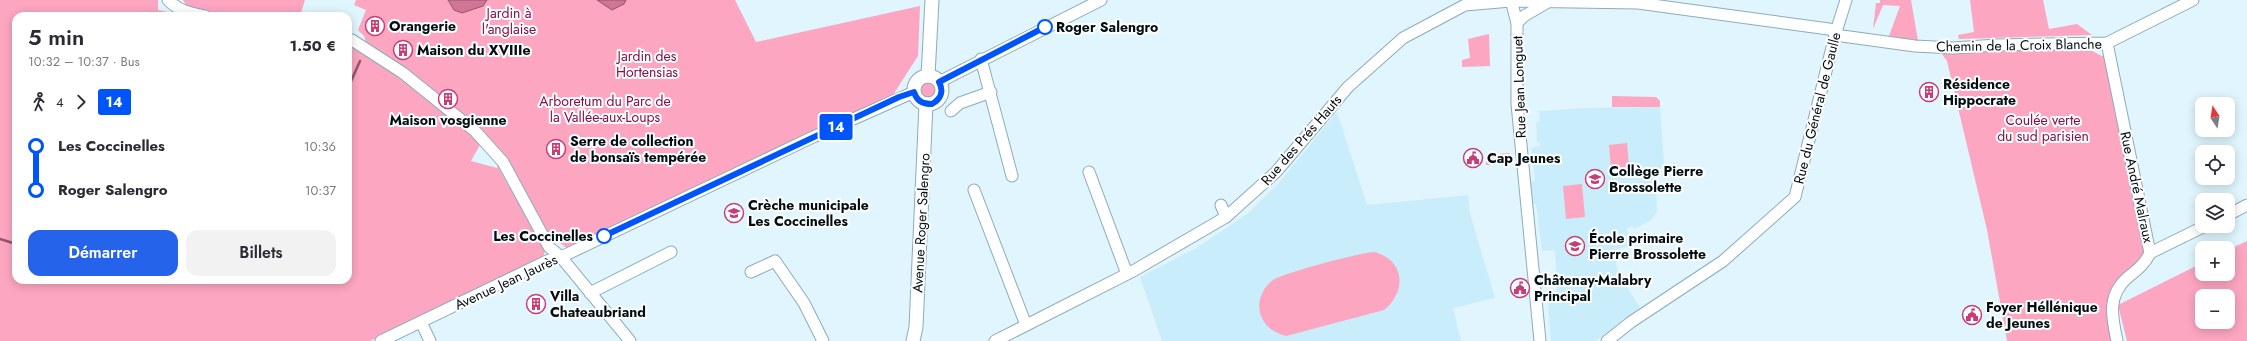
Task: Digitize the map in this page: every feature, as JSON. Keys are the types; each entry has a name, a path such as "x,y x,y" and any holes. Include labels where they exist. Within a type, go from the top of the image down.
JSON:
{"main road":[{"path":"932,0 933,79"},
{"path":"933,79 942,87 939,98 932,104 926,104 916,98 914,92 917,80 933,79"},
{"name":"Avenue Roger Salengro","path":"913,341 917,312 926,104"}],"street":[{"path":"168,0 176,8 185,12"},
{"path":"933,79 981,59 1101,0"},
{"name":"Rue des Prés Hauts","path":"995,341 1127,274 1226,217 1276,172 1348,87 1403,38 1465,5 1511,0 1548,1"},
{"name":"Rue Jean Longuet","path":"1511,0 1517,23 1517,104 1540,341"},
{"name":"Rue du Général de Gaulle","path":"1608,341 1631,322 1723,261 1795,197 1836,32 1846,0"},
{"name":"Chemin de la Croix Blanche","path":"1548,1 1638,3 1836,32 1915,46 1953,48 1997,45 2108,43 2193,0"},
{"path":"1517,23 1524,16 1548,1"},
{"path":"352,40 403,73 475,131 503,162 545,240 561,257 630,341"},
{"name":"Rue André Malraux","path":"2108,43 2150,253 2145,263 2122,283 2112,302 2112,319 2117,341"},
{"path":"981,59 991,92 1012,176"},
{"name":"Avenue Jean Jaurès","path":"381,341 549,260 561,257 812,137 914,92"},
{"path":"951,110 960,103 991,92"},
{"path":"1089,172 1127,274"},
{"path":"974,190 1026,325"},
{"path":"1221,205 1226,217"},
{"path":"2235,211 2247,205"},
{"path":"2150,253 2195,231"},
{"path":"590,293 671,252"},
{"path":"751,272 775,261 804,303 823,341"},
{"path":"421,322 430,341"}],"shaded area":[{"path":"448,0 487,0 483,6 462,13 454,10"},
{"path":"597,0 626,0 624,4 612,10"},
{"name":"Collège Pierre Brossolette","path":"1660,107 1664,163 1656,176 1657,212 1651,220 1634,229 1632,226 1626,229 1631,237 1631,246 1614,250 1618,274 1640,307 1596,341 1551,341 1547,292 1557,291 1555,250 1542,251 1536,204 1529,205 1528,182 1535,181 1531,148 1540,146 1540,142 1537,142 1536,122 1540,121 1539,111 1585,108"},
{"path":"1337,112 1367,205 1468,195 1470,214 1495,298 1453,308 1461,340 1459,341 1162,341 1140,277 1198,247 1247,214 1277,185"}],"green space":[{"path":"0,0 158,0 158,10 168,12 12,12 12,284 352,284 352,47 400,76 472,135 480,145 471,161 497,168 497,165 545,250 543,259 370,341 0,341"},
{"path":"183,0 305,0 301,12 201,12 189,10"},
{"name":"Arboretum du Parc de la Vallée-aux-Loups","path":"356,0 735,0 756,42 920,6 918,56 893,95 568,249 560,243 550,243 509,166 410,72 367,45 364,36 358,30 366,10 354,5"},
{"path":"1880,0 1911,0 1918,41 1889,36 1900,6 1883,5 1873,29 1876,3 1880,3"},
{"path":"1970,0 2043,0 2049,29 2077,24 2092,35 1959,39 1958,35 1974,32"},
{"path":"1489,34 1490,66 1462,67 1462,60 1470,58 1468,39"},
{"name":"Coulée verte du sud parisien","path":"2088,49 2102,56 2106,55 2146,255 2115,284 2111,291 2109,310 2114,341 2007,341 1987,230 1947,61 1941,53"},
{"path":"928,81 934,84 937,90 934,96 928,99 922,96 919,90 922,84"},
{"path":"1612,96 1656,97 1660,101 1660,107 1612,107"},
{"path":"1627,143 1629,167 1611,169 1609,145"},
{"path":"1509,153 1511,163 1486,165 1486,155"},
{"path":"1582,184 1585,217 1566,219 1563,186"},
{"path":"2247,241 2247,341 2127,341 2118,305 2195,266 2195,281 2235,281 2235,247"},
{"path":"1374,252 1384,256 1392,262 1397,269 1399,277 1399,285 1396,294 1384,310 1286,336 1277,333 1264,322 1260,313 1259,303 1266,287 1273,280 1322,264"}],"waterway":[{"path":"352,79 360,61"},
{"path":"0,239 12,243"}],"bus line":[{"name":"14","path":"604,236 899,97 914,92 916,98 921,102 932,104 939,98 942,92 942,87 939,82 1045,27"}],"place":[{"name":"Orangerie","path":"375,26"},
{"name":"Roger Salengro","path":"1045,27"},
{"name":"Maison du XVIIIe","path":"403,50"},
{"name":"Résidence Hippocrate","path":"1929,92"},
{"name":"Maison vosgienne","path":"448,99"},
{"name":"Serre de collection de bonsaïs tempérée","path":"556,149"},
{"name":"Cap Jeunes","path":"1473,158"},
{"name":"Collège Pierre Brossolette","path":"1595,179"},
{"name":"Crèche municipale Les Coccinelles","path":"734,213"},
{"name":"Les Coccinelles","path":"604,236"},
{"name":"École primaire Pierre Brossolette","path":"1575,246"},
{"name":"Châtenay-Malabry Principal","path":"1520,288"},
{"name":"Villa Chateaubriand","path":"536,304"},
{"name":"Foyer Héllénique de Jeunes","path":"1972,315"}],"park label":[{"name":"Jardin à l'anglaise","path":"509,22"},
{"name":"Jardin des Hortensias","path":"647,64"}]}
